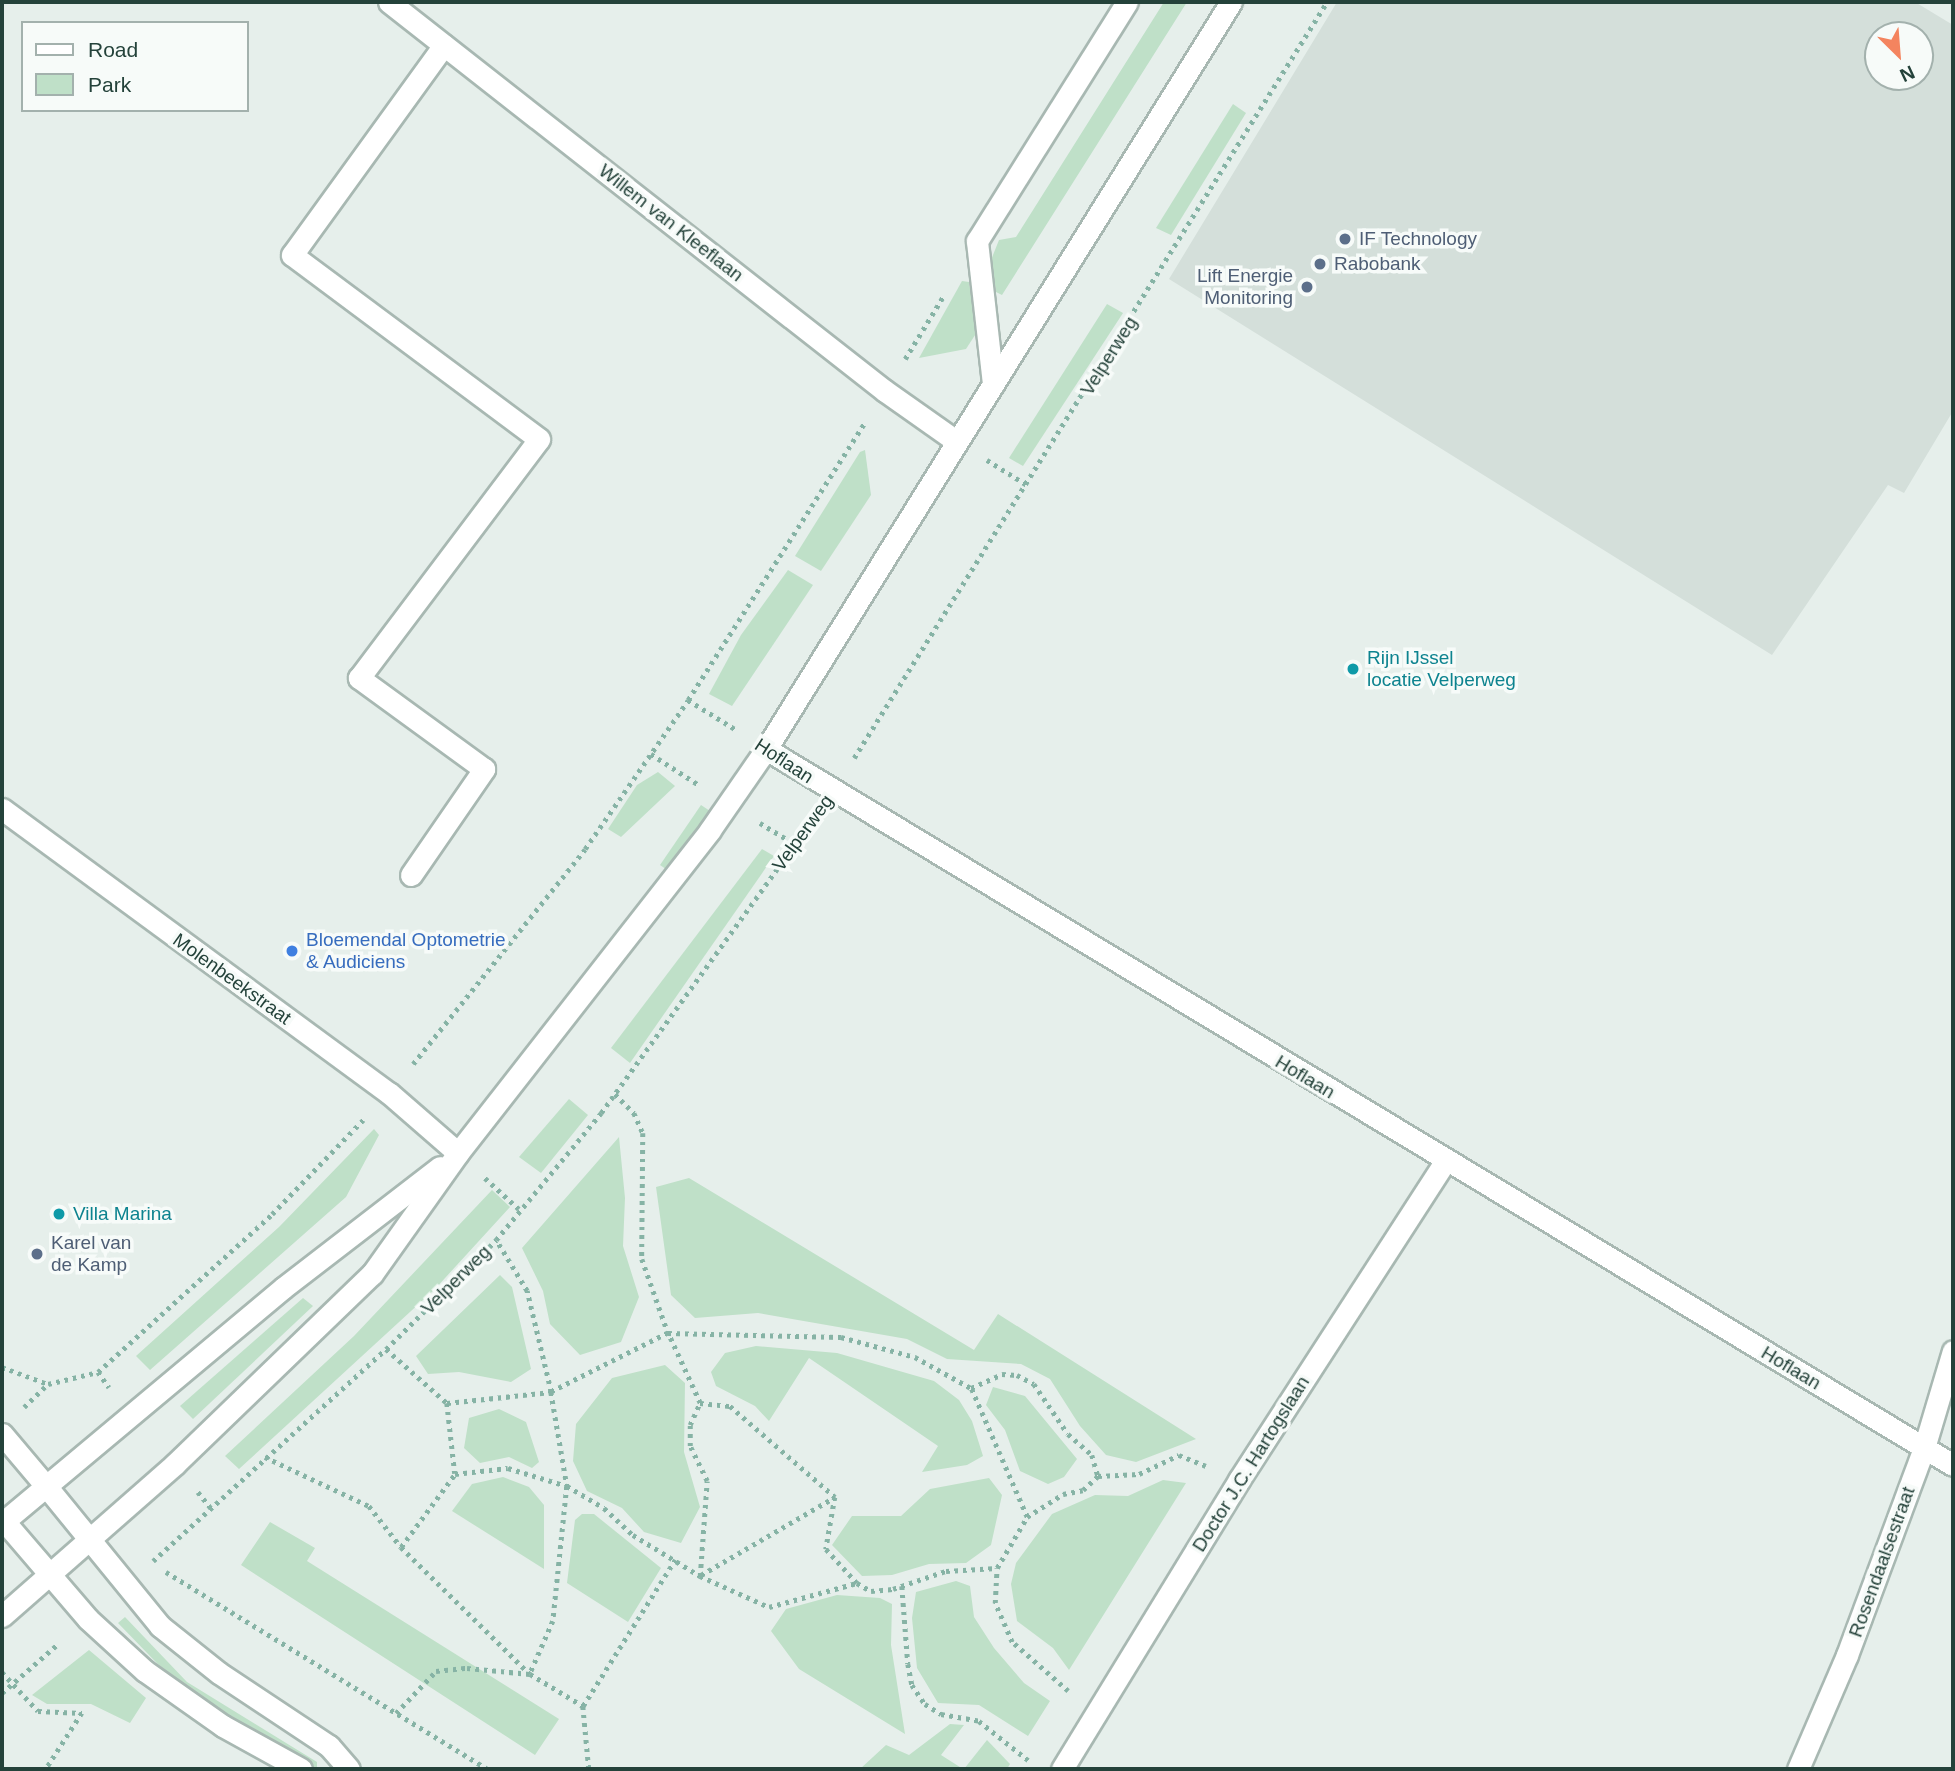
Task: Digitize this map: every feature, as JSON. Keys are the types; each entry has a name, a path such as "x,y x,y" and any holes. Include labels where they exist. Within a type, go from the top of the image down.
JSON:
{"street":[{"name":"Willem van Kleeflaan","path":"389,2 885,391 956,441"},
{"path":"993,384 977,241 1128,2"},
{"path":"2,1616 175,1464 372,1274 458,1153 709,830 766,748 1231,2"},
{"path":"411,875 484,769 359,678 538,439 292,255 444,45"},
{"name":"Hoflaan","path":"766,748 833,792 1953,1465"},
{"name":"Molenbeekstraat","path":"2,809 389,1093 458,1153"},
{"path":"301,1769 223,1726 145,1671 88,1619 3,1521 283,1288 458,1153"},
{"name":"Doctor J.C. Hartogslaan","path":"1062,1769 1239,1480 1445,1161"},
{"name":"Rosendaalsestraat","path":"1797,1769 1847,1655 1924,1448 1953,1351"},
{"path":"2,1434 160,1626 219,1673 329,1746 349,1769"}],"path":[{"name":"Velperweg","path":"127,1585 386,1349 496,1240 615,1094 833,792 1327,2"},
{"path":"885,391 977,241"},
{"name":"Hoflaan","path":"766,748 688,700 885,391"},
{"path":"956,441 1027,485"},
{"path":"615,1094 634,1113 643,1133 642,1259 668,1333 700,1403 690,1425 690,1446 707,1481 700,1576"},
{"path":"458,1153 519,1209"},
{"path":"496,1240 527,1291 551,1392 567,1486 553,1621 530,1674"},
{"path":"447,1403 551,1392 668,1333 841,1337 915,1357 971,1388 1027,1517"},
{"path":"386,1349 447,1403 455,1474 401,1547"},
{"path":"2,1367 48,1384"},
{"path":"971,1388 1002,1374 1017,1375 1034,1384 1069,1434 1092,1455 1098,1476"},
{"path":"700,1403 730,1406 835,1497"},
{"path":"1097,1711 1047,1677 1012,1642 995,1603 997,1568 1027,1517 1063,1493 1083,1490 1098,1476 1139,1474 1179,1455 1239,1480"},
{"path":"265,1457 369,1506 401,1547 530,1674 583,1706"},
{"path":"455,1474 508,1468 567,1486 700,1576 769,1606 857,1583"},
{"path":"700,1576 835,1497"},
{"path":"835,1497 826,1549 857,1583 871,1591 902,1586 946,1572 997,1568"},
{"path":"589,1769 583,1706 675,1560"},
{"path":"150,1563 487,1769"},
{"path":"902,1586 912,1685 925,1704 941,1714 979,1721 1040,1769"},
{"path":"2,1693 88,1619"},
{"path":"396,1713 436,1671 467,1668 530,1674"},
{"path":"2,1672 38,1711 82,1713 46,1769"}],"shaded area":[{"path":"1337,2 1915,2 1953,25 1953,411 1904,493 1888,485 1772,655 1169,279"}],"green space":[{"path":"1164,2 1187,2 1002,295 996,292 991,260 999,240 1016,237"},
{"path":"1233,104 1246,113 1171,235 1156,228"},
{"path":"962,281 969,282 977,332 966,349 919,358"},
{"path":"1107,304 1123,313 1023,466 1009,458"},
{"path":"865,450 871,495 821,571 795,556 860,452"},
{"path":"788,570 813,585 732,706 709,694 741,635"},
{"path":"658,772 675,786 621,837 608,829 637,785"},
{"path":"701,805 722,819 680,879 660,865"},
{"path":"762,849 774,856 630,1063 611,1048"},
{"path":"569,1099 588,1115 541,1173 519,1157"},
{"path":"374,1129 379,1135 346,1197 150,1370 136,1356 279,1227"},
{"path":"619,1137 625,1198 623,1246 639,1297 621,1342 580,1355 550,1324 543,1291 522,1248"},
{"path":"689,1178 974,1350 998,1314 1196,1439 1136,1462 1106,1455 1080,1426 1050,1379 1021,1364 947,1359 907,1339 758,1313 695,1318 671,1295 656,1187"},
{"path":"492,1190 510,1207 435,1289 239,1469 225,1456 354,1336"},
{"path":"500,1275 512,1287 531,1369 511,1382 459,1372 428,1374 416,1356"},
{"path":"303,1298 313,1306 193,1419 180,1406"},
{"path":"756,1346 837,1353 934,1381 959,1400 972,1421 983,1456 967,1465 922,1472 938,1446 809,1358 769,1421 755,1406 716,1386 711,1372 725,1353"},
{"path":"665,1365 685,1383 684,1452 700,1507 681,1543 644,1532 622,1508 587,1491 573,1461 576,1424 612,1378"},
{"path":"993,1387 1025,1396 1077,1459 1064,1477 1048,1484 1020,1471 1005,1430 986,1405"},
{"path":"499,1409 526,1422 539,1462 532,1468 509,1457 480,1463 464,1448 469,1418"},
{"path":"503,1477 529,1487 544,1505 544,1569 452,1511 472,1484"},
{"path":"989,1478 1002,1495 991,1545 966,1563 929,1564 892,1575 862,1576 832,1545 852,1516 901,1516 930,1489"},
{"path":"1163,1480 1186,1483 1069,1670 1053,1648 1017,1621 1011,1584 1016,1563 1052,1514 1095,1495 1128,1496"},
{"path":"582,1514 594,1514 661,1568 628,1622 567,1583 575,1520"},
{"path":"270,1522 315,1548 307,1561 559,1719 535,1755 241,1565"},
{"path":"956,1581 970,1586 974,1617 994,1648 1024,1683 1050,1701 1028,1736 979,1705 938,1703 917,1668 912,1618 916,1592"},
{"path":"837,1595 880,1598 892,1604 891,1645 905,1734 799,1669 771,1631 786,1609"},
{"path":"125,1617 187,1682 317,1762 317,1769 179,1686 118,1623"},
{"path":"89,1650 146,1698 130,1723 91,1704 47,1704 32,1695"},
{"path":"950,1724 964,1725 941,1755 963,1769 860,1769 886,1745 909,1755"},
{"path":"987,1740 1010,1764 1007,1769 964,1769"}],"place":[{"name":"IF Technology","path":"1345,239"},
{"name":"Rabobank","path":"1320,264"},
{"name":"Lift Energie Monitoring","path":"1307,287"},
{"name":"Rijn IJssel locatie Velperweg","path":"1353,669"},
{"name":"Bloemendal Optometrie & Audiciens","path":"292,951"},
{"name":"Villa Marina","path":"59,1214"},
{"name":"Karel van de Kamp","path":"37,1254"}]}
